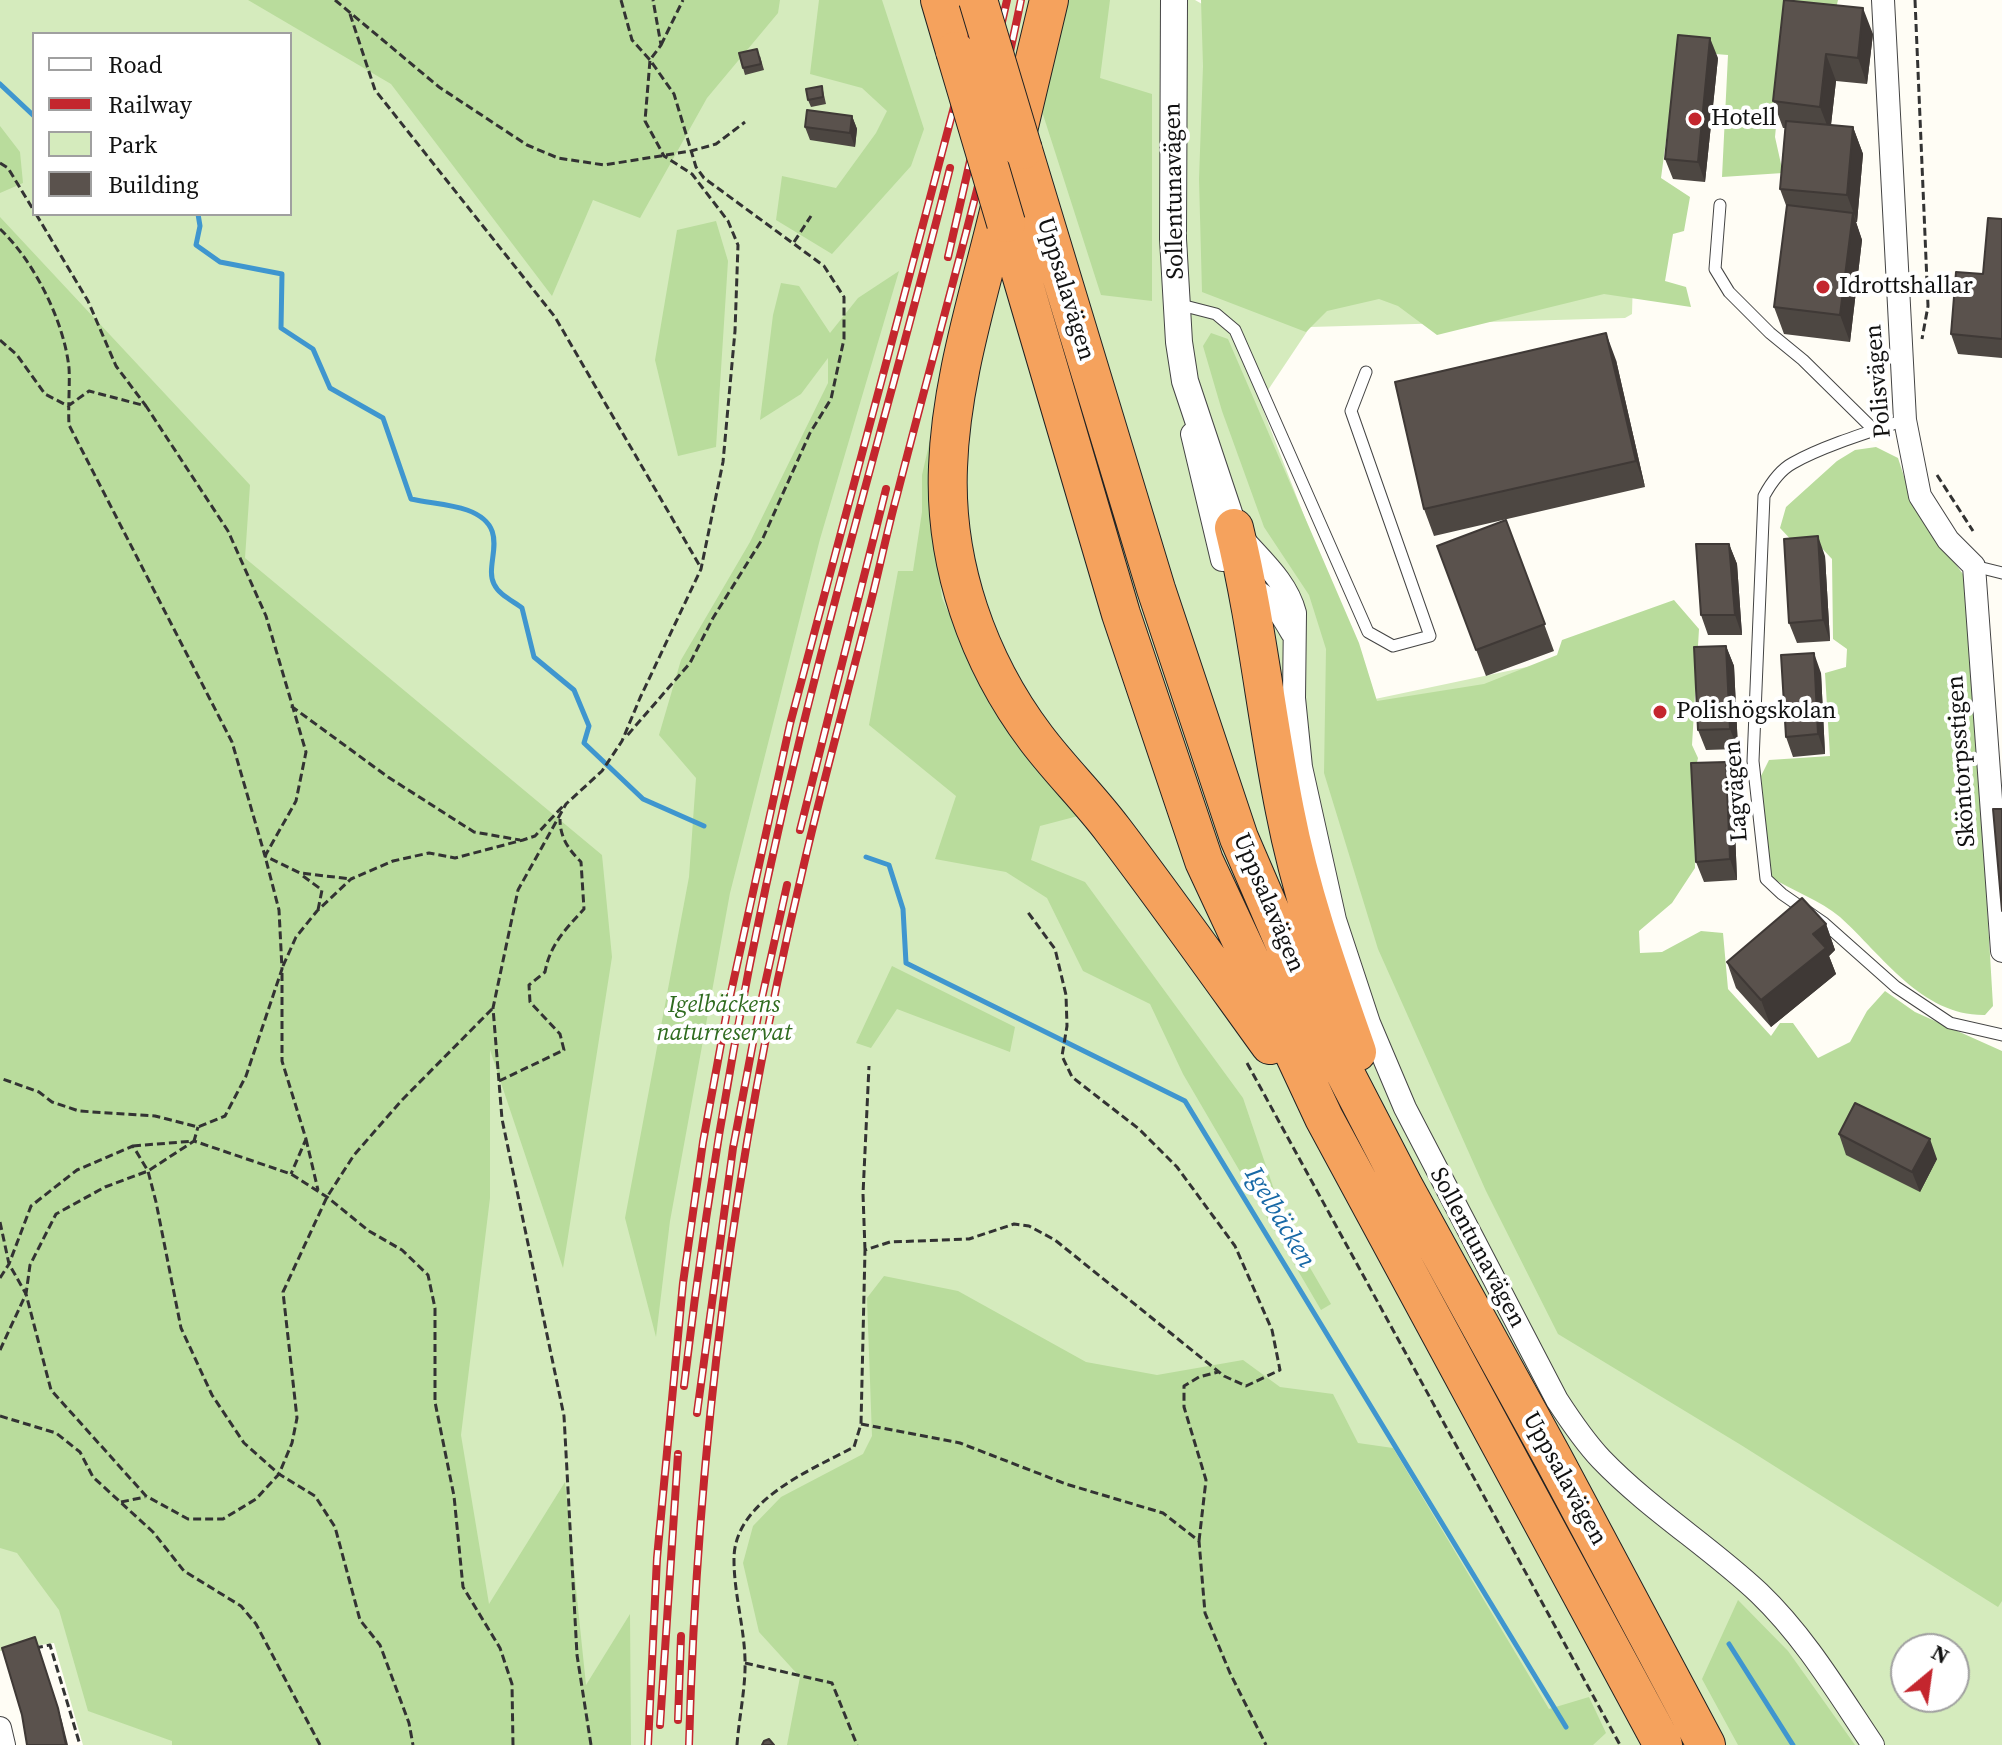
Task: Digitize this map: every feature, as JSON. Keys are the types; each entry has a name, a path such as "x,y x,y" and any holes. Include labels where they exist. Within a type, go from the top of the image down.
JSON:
{"highway":[{"name":"Uppsalavägen","path":"940,0 1121,614 1204,861 1324,1118 1663,1745"},
{"name":"Uppsalavägen","path":"978,0 1156,589 1239,838 1317,1019 1404,1187 1706,1745"},
{"path":"1049,0 950,429 947,470 949,516 964,598 977,636 1016,709 1035,737 1142,869 1324,1118"},
{"path":"1234,528 1248,585 1274,754 1298,870 1322,956 1404,1187"}],"street":[{"name":"Sollentunavägen","path":"1174,0 1173,239 1191,430 1222,559 1227,569 1279,608 1294,639"},
{"name":"Polisvägen","path":"1883,0 1905,420 1920,496 1948,540 1974,566"},
{"name":"Sollentunavägen","path":"1185,381 1234,528 1285,586 1295,613 1294,698 1301,767 1335,920 1369,1023 1405,1108 1557,1400 1576,1429 1599,1457 1652,1506 1761,1595 1808,1649 1873,1745"},
{"name":"Sköntorpsstigen","path":"1974,566 2002,951"},
{"path":"0,1728 4,1745"}],"lane":[{"path":"1720,205 1715,269 1729,292 1874,430"},
{"path":"1177,303 1216,314 1235,330 1368,632 1393,646 1430,636 1351,411 1366,372"},
{"name":"Lagvägen","path":"1905,420 1792,464 1777,476 1764,496 1753,761 1766,879 1824,923 1907,994 1950,1023 2002,1035"},
{"path":"1974,566 2002,573"}],"path":[{"path":"335,0 439,87 527,145 558,158 604,165 691,151 716,144 745,122"},
{"path":"621,0 632,40 674,94 696,167 704,178 824,266 844,297 844,339 831,399 804,445 763,538 713,618 690,663 622,741"},
{"path":"653,0 661,45"},
{"path":"0,1078 79,1111 155,1116 198,1127 225,1116 246,1076 296,937 317,911 351,879 393,861 429,853 455,858 535,836 614,758 701,569 723,462 735,331 738,245 728,221 692,174 664,156 645,121 650,60 661,45 683,0"},
{"path":"1915,0 1928,306 1922,347"},
{"path":"350,14 375,90 555,317 701,569"},
{"path":"0,163 8,168 32,207"},
{"path":"37,216 88,301 116,366 228,531 266,616 306,752 296,801 265,856"},
{"path":"794,242 811,216"},
{"path":"0,229 17,244 42,285 58,325 69,368 69,425 232,742 279,910 282,1061 318,1191"},
{"path":"0,340 17,355 45,394 68,406"},
{"path":"68,406 89,391 146,406"},
{"path":"1933,468 1973,531"},
{"path":"291,706 388,777 474,832 523,840"},
{"path":"566,804 518,890 493,1008 502,1119 564,1416 577,1655 591,1745"},
{"path":"499,1081 564,1050 560,1034 530,1002 529,985 545,972 557,939 584,909 581,862 571,852 560,832 560,816"},
{"path":"265,856 300,873 322,890 317,911"},
{"path":"300,873 351,879"},
{"path":"865,1250 890,1242 969,1239 1014,1224 1029,1226 1055,1240 1218,1372 1246,1386 1280,1370 1272,1330 1235,1246 1177,1167 1139,1129 1072,1077 1062,1056 1067,1026 1066,995 1055,949 1027,911"},
{"path":"0,1222 9,1264 26,1294 51,1390 146,1496 188,1519 223,1519 256,1499 279,1474 292,1443 297,1418 283,1292 327,1197 354,1155 402,1100 493,1008"},
{"path":"737,1745 745,1663 733,1558 741,1529 765,1500 797,1476 854,1447 861,1424 865,1250 863,1194 869,1066"},
{"path":"0,1350 26,1294 30,1265 56,1214 105,1187 148,1171 194,1141 198,1127"},
{"path":"291,1174 306,1139"},
{"path":"0,1278 9,1264 31,1206 77,1170 133,1146 194,1141 291,1174 327,1197 369,1231 402,1250 428,1275 435,1308 435,1402 454,1496 463,1587 500,1648 512,1684 513,1745"},
{"path":"133,1146 148,1171 173,1278 181,1328 212,1395 244,1443 279,1474 315,1496 335,1527 360,1620 380,1645 409,1723 413,1745"},
{"path":"1218,1372 1199,1377 1184,1386 1184,1407 1206,1480 1199,1541 1205,1613 1230,1673 1266,1745"},
{"path":"0,1416 56,1433 80,1452 93,1477 153,1532 184,1571 241,1606 256,1624 320,1745"},
{"path":"861,1424 960,1443 1066,1484 1163,1513 1199,1541"},
{"path":"121,1502 146,1496"},
{"path":"25,1650 50,1645 80,1745"},
{"path":"745,1663 832,1683 857,1745"}],"green space":[{"name":"Igelbäckens naturreservat","path":"0,0 1195,0 1202,4 1251,0 1639,57 1632,314 1625,318 1310,327 1260,402 1375,699 1655,640 1624,914 1645,969 2002,1187 2002,1745 83,1745 54,1643 0,1651"},
{"path":"248,0 780,0 778,13 707,98 640,218 593,200 552,296 391,84"},
{"path":"819,0 882,0 924,129 911,166 832,254 776,220 782,176 836,188 876,133 887,111 862,88 810,74"},
{"path":"1060,0 1110,0 1100,78 1152,94 1152,301 1101,295 1039,102"},
{"path":"1201,0 1838,0 1832,26 1786,23 1775,137 1783,173 1722,177 1728,55 1678,51 1661,178 1690,197 1684,231 1673,234 1665,281 1686,287 1691,307 1604,294 1437,335 1398,306 1379,299 1327,311 1306,332 1202,292 1199,179 1203,66"},
{"path":"0,126 20,152 23,183 0,193"},
{"path":"0,217 250,485 245,558 602,855 612,957 563,1268 490,1050 490,1198 461,1435 489,1604 565,1482 586,1685 630,1614 631,1745 172,1745 172,1741 88,1711 59,1610 17,1553 0,1548"},
{"path":"716,221 728,261 716,447 678,456 655,360 677,230"},
{"path":"899,271 820,539 730,893 670,1221 656,1337 625,1218 689,877 696,778 659,735 681,660 750,542 828,383 828,358 801,394 760,420 773,315 781,283 799,286 830,333 858,298"},
{"path":"1211,333 1228,339 1359,643 1377,701 1484,684 1557,655 1562,640 1674,600 1699,629 1692,745 1698,758 1694,776 1695,868 1672,903 1639,931 1640,953 1662,952 1701,931 1723,933 1728,989 1771,1036 1780,1023 1793,1023 1818,1058 1850,1042 1867,1011 1885,991 1915,1012 2002,1051 2002,1601 1998,1607 1558,1334 1486,1191 1378,949 1324,773 1326,649 1309,595 1264,527 1222,411 1203,346"},
{"path":"930,440 933,444 933,525 942,598 973,667 1078,816 1040,826 1031,860 1085,882 1243,1098 1287,1228 1331,1304 1321,1310 1183,1074 1150,1004 1083,971 1047,898 1006,872 935,859 956,796 869,725 898,571 913,571 922,512 922,475"},
{"path":"1876,447 1898,458 1914,507 1968,581 1993,1006 1985,1015 1962,1013 1923,995 1840,917 1770,877 1761,776 1769,760 1830,756 1825,673 1846,667 1847,649 1833,639 1832,559 1817,543 1795,544 1780,528 1786,507 1837,461 1855,450"},
{"path":"892,966 1015,1027 1010,1052 897,1009 871,1048 856,1043"},
{"path":"884,1276 958,1291 1086,1362 1157,1375 1243,1360 1280,1387 1333,1394 1358,1443 1393,1448 1549,1709 1589,1697 1606,1733 1593,1745 787,1745 800,1677 759,1632 743,1563 753,1526 781,1497 863,1454 872,1436 867,1298"},
{"path":"1738,1600 1788,1651 1855,1745 1738,1745 1702,1679"}],"building":[{"path":"1784,0 1863,8 1858,58 1826,54 1820,107 1773,101"},
{"name":"Hotell","path":"1678,35 1710,38 1698,162 1665,159"},
{"path":"757,49 761,64 743,68 739,53"},
{"path":"822,86 823,97 808,100 806,89"},
{"path":"807,110 852,116 850,133 805,127"},
{"path":"1786,121 1853,127 1847,195 1780,189"},
{"name":"Idrottshallar","path":"1787,205 1853,213 1840,315 1774,307"},
{"path":"1988,218 2002,219 2002,339 1951,334 1956,272 1983,274"},
{"path":"1606,333 1636,461 1424,509 1395,382"},
{"path":"1506,520 1545,624 1476,650 1437,546"},
{"path":"1818,536 1823,620 1789,623 1784,539"},
{"path":"1696,544 1729,544 1735,615 1701,615"},
{"path":"1726,646 1730,729 1698,730 1694,647"},
{"path":"1814,653 1818,734 1786,737 1781,655"},
{"path":"1726,762 1730,859 1696,862 1691,763"},
{"path":"1993,809 2002,809 2002,911"},
{"path":"1802,898 1826,924 1813,934 1826,948 1761,1000 1727,962"},
{"path":"1855,1103 1930,1139 1912,1172 1839,1134"},
{"path":"35,1637 58,1708 66,1745 27,1745 22,1715 2,1648"},
{"path":"769,1739 774,1745 762,1745 764,1741"}],"waterway":[{"name":"Igelbäcken","path":"0,84 32,114"},
{"name":"Igelbäcken","path":"198,216 200,226 196,245 220,262 282,274 281,328 313,349 330,388 383,418 411,499 467,510 490,526 494,546 494,584 503,595 522,608 534,657 574,690 589,726 584,743 643,799 704,826"},
{"name":"Igelbäcken","path":"866,857 889,865 903,909 906,963 1185,1101 1566,1727"},
{"name":"Igelbäcken","path":"1729,1644 1793,1745"}],"railway":[{"path":"648,1745 657,1558 683,1283 703,1142 728,1006 790,724 968,54 979,0"},
{"path":"948,257 1007,0"},
{"path":"689,1745 700,1526 710,1417 722,1308 756,1091 809,844 978,187 1021,0"},
{"path":"684,1386 719,1136 765,889 821,656 950,168"},
{"path":"800,830 886,489"},
{"path":"697,1413 733,1148 787,885"},
{"path":"660,1725 678,1454"},
{"path":"678,1720 681,1636"}],"place":[{"name":"Hotell","path":"1695,119"},
{"name":"Idrottshallar","path":"1823,287"},
{"name":"Polishögskolan","path":"1660,712"}]}
